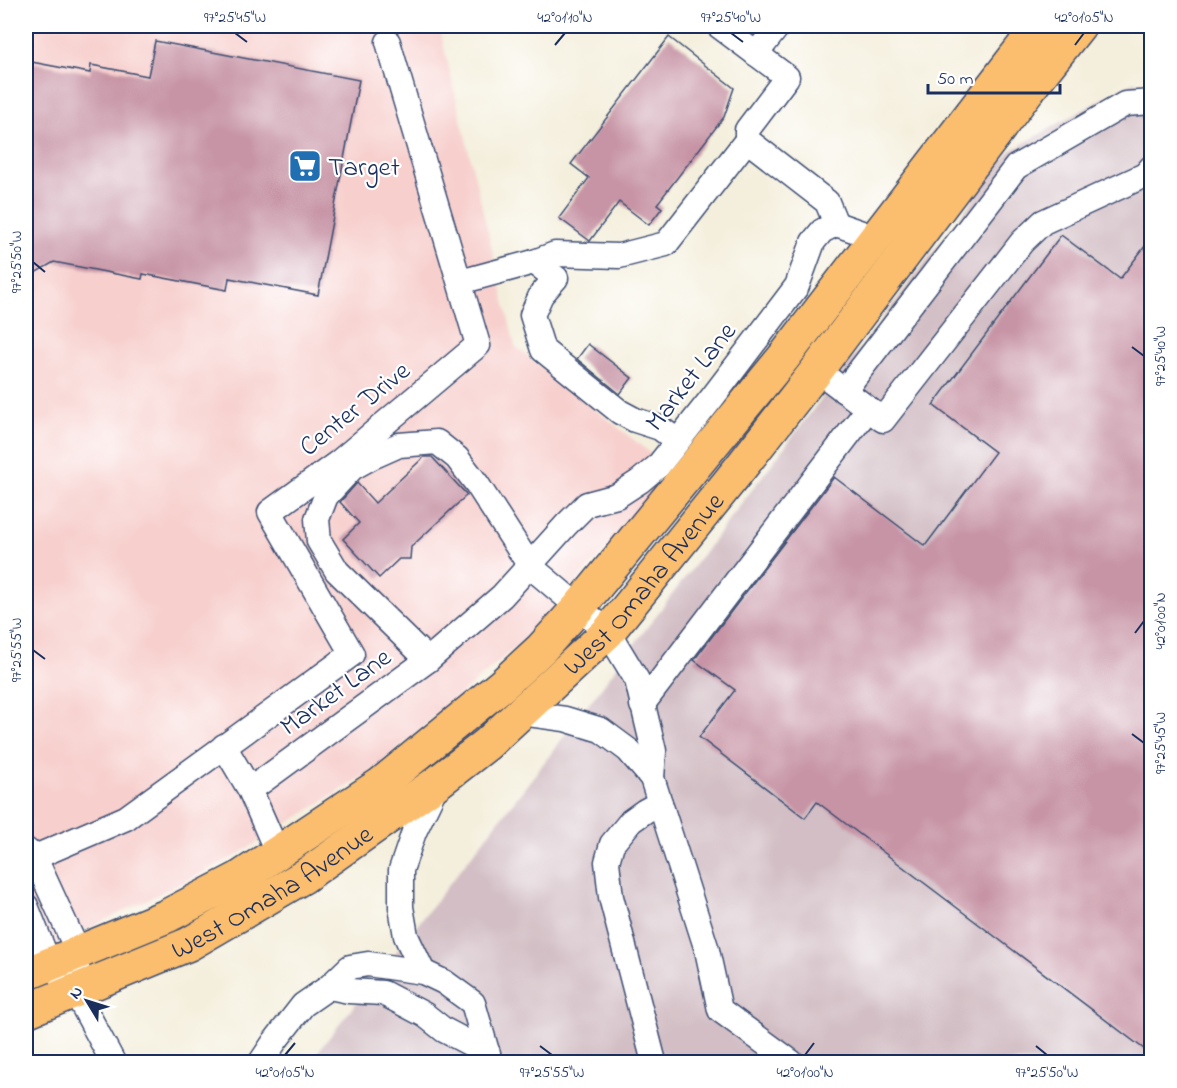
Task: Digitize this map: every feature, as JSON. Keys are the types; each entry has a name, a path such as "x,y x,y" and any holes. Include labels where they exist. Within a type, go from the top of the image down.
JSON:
{"highway":[{"name":"West Omaha Avenue","path":"51,963 167,916 238,879 278,854 381,784 502,685 542,649 784,357 1039,26"},
{"name":"West Omaha Avenue","path":"26,1011 189,944 303,877 438,782 487,744 608,632 817,370 1079,26"}],"street":[{"path":"460,282 555,254 619,256 666,244 747,140 747,130 787,77 719,26"},
{"path":"756,54 778,26"},
{"name":"Center Drive","path":"224,746 352,654 270,512 339,462 478,345 388,42"},
{"path":"844,391 1016,167 1125,104 1152,102"},
{"path":"747,140 827,202 836,224 862,233 873,242"},
{"path":"817,370 883,420 1022,242 1043,222 1145,175 1152,167"},
{"name":"Market Lane","path":"250,790 428,660 502,596 587,504 617,495 640,481 658,466 797,286 813,242 822,231 836,224"},
{"path":"534,262 556,278 541,295 532,315 543,350 620,412 635,420 660,428 677,441"},
{"path":"642,705 868,409"},
{"path":"428,660 337,571 319,541 317,519 326,496 352,468 399,445 437,442 457,458 477,484 530,566 608,632 637,680 654,752 652,778 707,950 720,1010 791,1062"},
{"path":"521,713 565,719 601,730 628,750 652,778"},
{"path":"51,963 29,856 126,818 224,746 250,790 278,854"},
{"path":"423,972 406,936 400,907 401,870 414,832 438,782"},
{"path":"654,1062 612,897 607,862 612,844 631,821 660,803"},
{"path":"26,906 51,963 75,991 113,1062"},
{"path":"261,1062 303,1005 329,987 350,967 368,964 423,972 444,982 473,1003 489,1058"},
{"path":"329,987 383,993 425,1015 444,1030 489,1058"}],"shaded area":[{"path":"26,26 439,26 515,346 677,474 518,645 372,771 232,858 26,959"},
{"path":"1133,82 1151,86 1151,1062 310,1062 540,768 1010,151"}],"building":[{"path":"669,37 734,88 724,117 657,204 662,208 649,225 619,202 590,241 559,218 589,178 571,164"},
{"path":"155,41 359,80 318,295 229,278 227,290 143,274 142,279 54,262 26,278 26,61 90,73 91,65 148,76"},
{"path":"1061,235 1120,279 1152,237 1152,1055 817,802 805,818 699,737 735,690 694,660 834,477 925,546 995,452 933,405"},
{"path":"588,344 632,378 620,394 577,359"},
{"path":"424,457 432,457 467,495 411,547 410,559 399,559 379,578 343,539 359,523 340,502 357,483 375,503"}],"place":[{"name":"Target","path":"305,166"}]}
